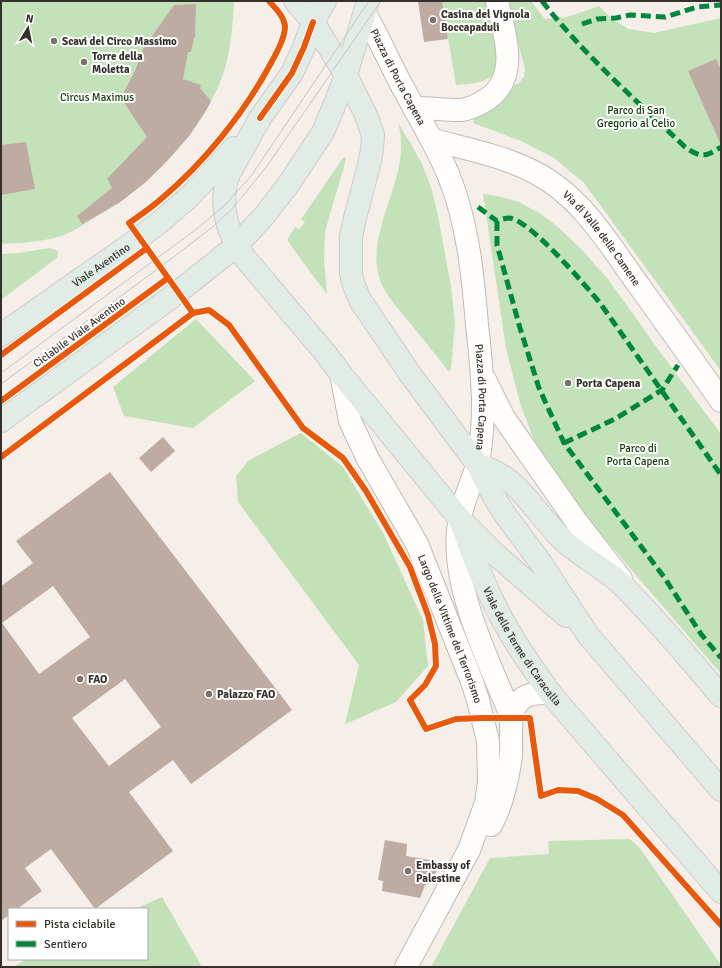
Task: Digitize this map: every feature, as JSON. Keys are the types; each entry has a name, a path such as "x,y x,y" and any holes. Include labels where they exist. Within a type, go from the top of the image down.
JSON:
{"main road":[{"name":"Piazza di Porta Capena","path":"295,1 313,22 346,75 369,123 373,142 370,161 352,228 351,250 353,283 360,300 374,322 410,374 477,464"},
{"path":"325,1 313,22 292,73 260,118 229,174 224,192 224,210 236,246 460,518 494,553 588,635"},
{"name":"Piazza di Porta Capena","path":"236,246 264,216 288,185 323,132 346,75 366,7"},
{"name":"Viale Aventino","path":"1,335 160,222 201,185 260,118"},
{"path":"3,418 158,306 236,246"},
{"path":"477,464 490,469 511,482 560,537 579,555 614,578 647,611 721,696"},
{"path":"477,464 504,513 539,559 588,635 721,790"},
{"name":"Viale delle Terme di Caracalla","path":"460,518 475,558 506,626 525,658 550,693 721,892"}],"street":[{"path":"414,108 461,110 474,107 491,96 500,86 506,74 508,62 506,40 497,1"},
{"name":"Piazza di Porta Capena","path":"366,7 406,93 433,140 451,181 466,236 472,266 482,373 482,418 477,464"},
{"name":"Via di Valle delle Camene","path":"433,140 484,153 527,169 547,180 573,201 607,240 721,402"},
{"path":"482,373 504,418 532,460 592,543 647,611"},
{"name":"Largo delle Vittime del Terrorismo","path":"341,374 350,421 368,460 417,544 478,700 488,741 489,782 486,803 469,850"},
{"path":"477,464 460,518 457,552 460,575 477,632 512,718"},
{"path":"406,967 469,850 490,828 495,818 504,795 511,755 512,718 516,705 524,697 535,693 550,693"}],"green space":[{"name":"Circus Maximus","path":"1,1 233,1 234,5 228,56 219,85 197,125 168,160 134,191 115,205 73,231 58,237 44,240 1,244"},
{"path":"442,1 486,1 494,30 498,53 495,72 489,78 477,83 456,85"},
{"name":"Parco di San Gregorio al Celio","path":"507,1 531,1 545,19 567,17 599,6 613,20 629,29 654,33 721,18 721,371 584,183 554,158 521,141 473,123 474,114 493,109 501,104 510,87 519,83 524,77 525,69"},
{"path":"398,123 422,164 432,190 437,211 451,286 455,323 451,369 449,372 384,290 380,280 377,261 378,241 382,222 400,163 401,143"},
{"path":"346,157 325,233 324,259 327,294 287,240 295,227 299,230 305,222 301,219 343,158"},
{"name":"Parco di Porta Capena","path":"483,194 498,196 519,202 541,214 558,227 581,249 608,279 721,434 721,674 580,510 534,440 520,403 506,348"},
{"path":"50,248 56,250 58,253 57,258 1,300 1,254"},
{"path":"196,319 255,381 193,428 124,416 113,387"},
{"path":"301,433 343,467 383,533 423,620 428,666 396,702 345,724 359,665 238,502 236,476 249,460"},
{"path":"630,839 640,848 721,967 431,967 490,858 549,854 548,841"},
{"path":"162,897 202,967 14,967 24,960 148,960 148,908 137,908"}],"building":[{"name":"Casina del Vignola Boccapaduli","path":"418,1 442,1 448,39 424,42"},
{"path":"196,4 195,38 191,52 188,52 183,79 201,85 200,88 211,101 207,109 190,135 146,182 119,203 82,224 77,216 112,188 107,179 147,137 121,98 135,71 143,49 174,5"},
{"path":"716,59 721,70 721,145 688,71"},
{"path":"26,142 35,189 1,195 1,145"},
{"path":"163,437 175,451 151,472 139,458"},
{"name":"Palazzo FAO","path":"110,472 292,710 191,784 173,760 129,792 173,851 96,908 94,908 51,849 25,868 42,891 18,908 8,908 8,916 1,921 1,586 33,563 16,541","holes":["53,586 90,637 39,674 2,623","125,679 161,727 109,766 72,718"]},
{"name":"Embassy of Palestine","path":"385,840 407,844 406,856 441,862 430,884 425,885 420,898 382,891 383,881 378,880"}],"tram line":[{"path":"1,373 198,228 224,206 251,176 369,1"},
{"path":"1,384 155,271 210,229 232,209 267,166 381,1"}],"marked path":[{"path":"542,1 593,59 685,147 695,153 703,155 711,153 721,147"},
{"path":"582,24 597,19 616,18 630,15 665,17 697,7 721,5"},
{"path":"478,207 497,221 509,218 518,221 530,229 557,254 600,303 721,475"},
{"path":"497,221 497,245 520,328 539,388 564,443 664,577 701,634 721,658"},
{"path":"564,443 615,419 662,390 678,365"}],"cycle path":[{"path":"193,313 129,223 177,185 208,153 236,118 261,81 278,50 285,31 283,19 269,1"},
{"path":"260,118 292,73 313,22"},
{"path":"1,355 147,248"},
{"name":"Ciclabile Viale Aventino","path":"1,401 168,278"},
{"path":"1,457 193,313 209,310 229,325 303,428 343,458 366,491 410,567 428,615 435,644 436,666 425,685 410,700 426,729 456,719 530,718 541,796 558,790 578,791 597,799 623,815 721,925"}],"place":[{"name":"Casina del Vignola Boccapaduli","path":"433,20"},
{"name":"Scavi del Circo Massimo","path":"54,41"},
{"name":"Torre della Moletta","path":"84,62"},
{"name":"Porta Capena","path":"568,383"},
{"name":"FAO","path":"80,679"},
{"name":"Palazzo FAO","path":"209,694"},
{"name":"Embassy of Palestine","path":"408,871"}]}
